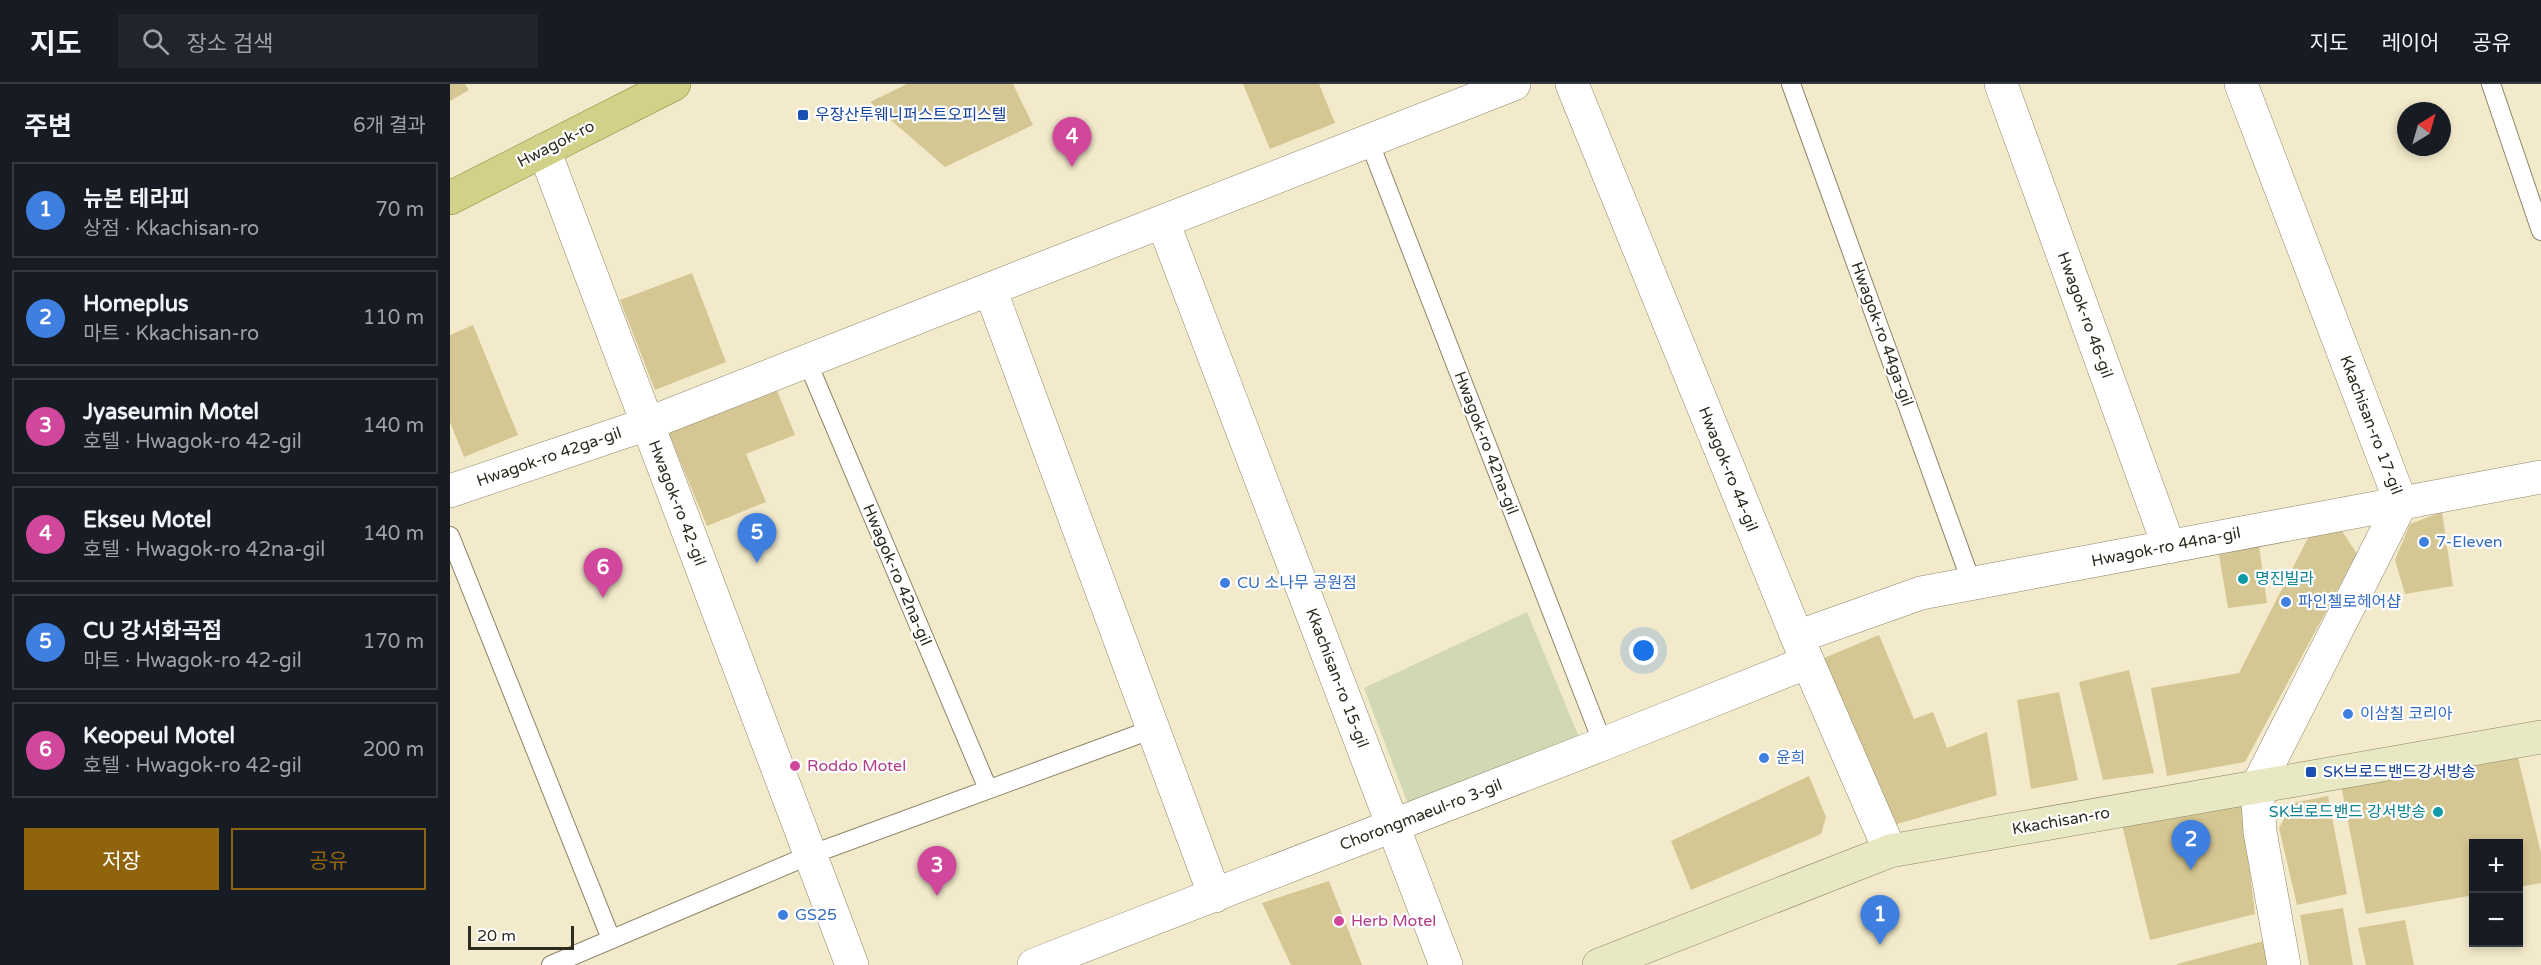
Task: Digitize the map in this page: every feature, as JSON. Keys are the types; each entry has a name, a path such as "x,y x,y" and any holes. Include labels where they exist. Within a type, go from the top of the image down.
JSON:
{"main road":[{"name":"Hwagok-ro","path":"450,198 664,86"}],"street":[{"path":"647,424 1514,84"},
{"name":"Hwagok-ro 44-gil","path":"1572,84 1802,650 1890,851"},
{"name":"Hwagok-ro 46-gil","path":"2001,84 2169,547"},
{"name":"Kkachisan-ro 17-gil","path":"2241,84 2401,503 2257,787"},
{"name":"Hwagok-ro 42-gil","path":"544,150 852,965"},
{"name":"Kkachisan-ro 15-gil","path":"1163,222 1446,965"},
{"path":"990,289 1215,896"},
{"name":"Hwagok-ro 42ga-gil","path":"450,491 647,424"},
{"name":"Hwagok-ro 44na-gil","path":"1802,650 1921,593 2541,477"},
{"name":"Chorongmaeul-ro 3-gil","path":"1034,965 1603,744 1802,650"},
{"name":"Kkachisan-ro","path":"1599,965 1890,851 2541,737"},
{"path":"2257,787 2260,832 2284,965"}],"lane":[{"name":"Hwagok-ro 44ga-gil","path":"1791,84 1972,584"},
{"path":"2491,84 2541,231"},
{"name":"Hwagok-ro 42na-gil","path":"1369,141 1603,744"},
{"name":"Hwagok-ro 42na-gil","path":"807,361 988,789"},
{"path":"450,536 611,939"},
{"path":"550,965 810,855 1153,729"}],"green space":[{"path":"1527,612 1579,737 1408,804 1364,688"}],"building":[{"path":"450,84 465,84 469,90 450,101"},
{"path":"907,84 1013,84 1033,125 945,167 870,102"},
{"path":"1243,84 1319,84 1335,123 1270,149"},
{"path":"692,273 726,362 655,390 620,300"},
{"path":"473,325 518,435 464,457 450,422 450,335"},
{"path":"776,388 795,435 746,454 766,502 707,526 668,432"},
{"name":"7-Eleven","path":"2442,512 2453,586 2405,594 2395,560 2410,524"},
{"path":"2338,525 2357,554 2245,762 2167,776 2151,688 2239,673 2310,534"},
{"name":"명진빌라","path":"2259,546 2267,603 2228,608 2219,555"},
{"path":"1879,635 1914,719 1933,712 1947,748 1987,732 1997,795 1887,827 1824,658"},
{"path":"2129,670 2154,773 2103,780 2079,682"},
{"path":"2059,692 2078,780 2031,789 2017,700"},
{"name":"SK브로드밴드 강서방송","path":"2516,749 2541,853 2541,883 2523,886 2523,839 2469,839 2469,896 2366,914 2340,780"},
{"path":"1809,776 1826,817 1821,834 1691,890 1671,841"},
{"path":"2328,796 2347,894 2297,905 2279,828 2293,803"},
{"path":"2242,806 2255,914 2150,940 2122,825"},
{"path":"1329,881 1362,965 1291,965 1262,903"},
{"path":"2343,908 2353,965 2309,965 2300,915"},
{"path":"2405,920 2414,965 2366,965 2358,928"},
{"path":"2264,941 2268,965 2177,965 2177,964"}],"place":[{"name":"우장산투웨니퍼스트오피스텔","path":"803,115"},
{"name":"Ekseu Motel","path":"1072,167"},
{"name":"7-Eleven","path":"2424,542"},
{"name":"CU 강서화곡점","path":"757,563"},
{"name":"명진빌라","path":"2243,579"},
{"name":"CU 소나무 공원점","path":"1225,583"},
{"name":"Keopeul Motel","path":"603,598"},
{"name":"파인첼로헤어샵","path":"2286,602"},
{"name":"이삼칠 코리아","path":"2348,714"},
{"name":"윤희","path":"1764,758"},
{"name":"Roddo Motel","path":"795,766"},
{"name":"SK브로드밴드강서방송","path":"2311,772"},
{"name":"SK브로드밴드 강서방송","path":"2438,812"},
{"name":"Homeplus","path":"2191,870"},
{"name":"Jyaseumin Motel","path":"937,896"},
{"name":"GS25","path":"783,915"},
{"name":"Herb Motel","path":"1339,921"},
{"name":"뉴본 테라피","path":"1880,945"}]}
